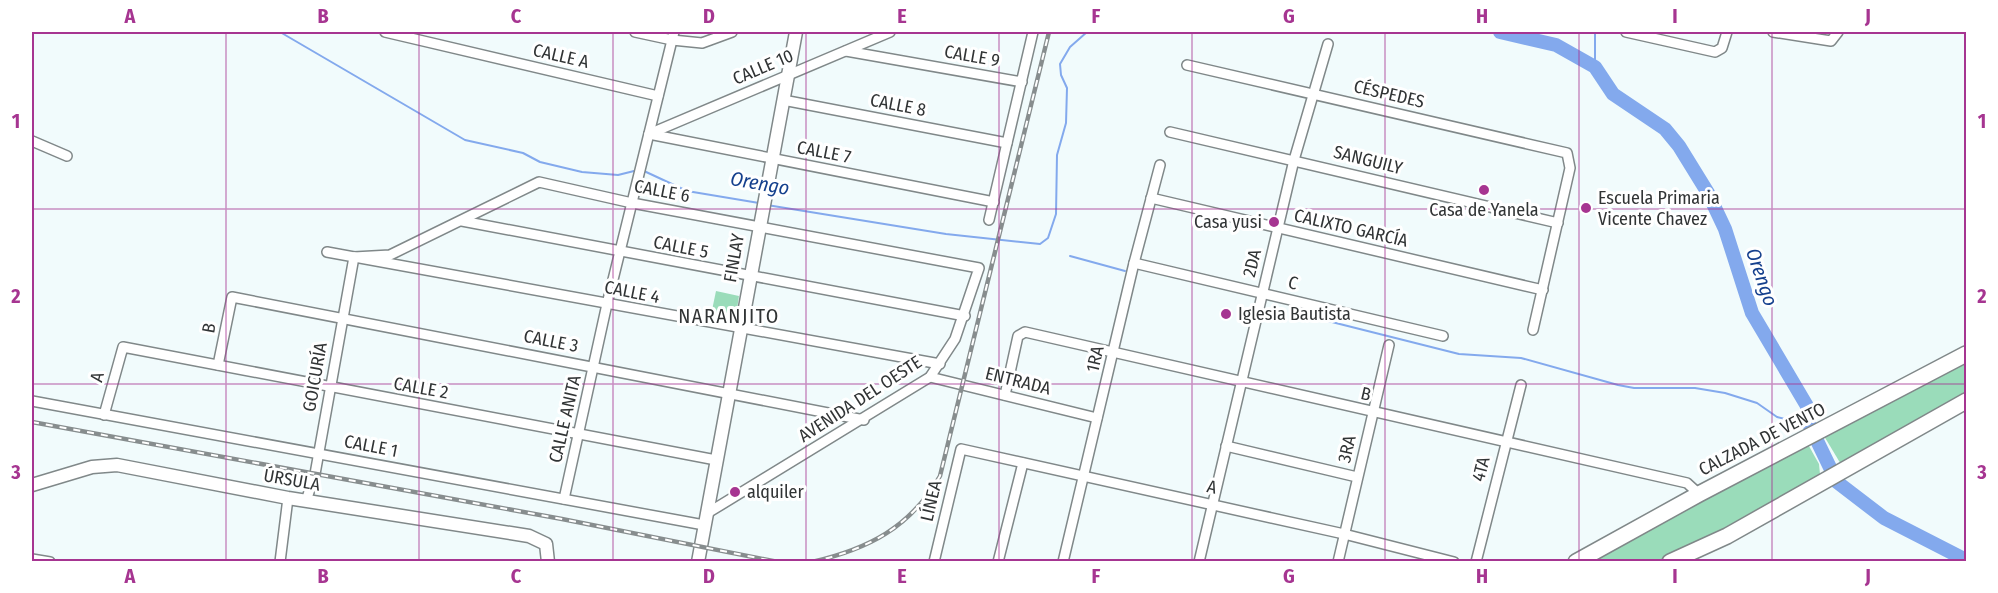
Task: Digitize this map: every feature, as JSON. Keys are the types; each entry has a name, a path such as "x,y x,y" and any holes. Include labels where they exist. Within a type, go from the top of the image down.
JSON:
{"main road":[{"name":"CALZADA DE VENTO","path":"1576,561 1966,354"},
{"path":"1670,561 1727,536 1821,485 1966,401"}],"street":[{"name":"CALLE A","path":"386,32 407,34 658,96"},
{"path":"634,32 673,36 702,43 732,32"},
{"name":"FINLAY","path":"698,561 796,32"},
{"name":"CALLE 10","path":"649,134 890,32"},
{"path":"989,220 1033,32"},
{"path":"1626,32 1719,52 1726,32"},
{"path":"1773,32 1831,41 1836,35"},
{"name":"CALLE ANITA","path":"564,499 607,304 673,36"},
{"name":"2DA","path":"1199,561 1294,160 1328,44"},
{"name":"CALLE 9","path":"846,51 1022,82"},
{"name":"CÉSPEDES","path":"1187,65 1562,151 1570,156 1570,168 1558,223"},
{"name":"CALLE 8","path":"783,100 1007,143"},
{"name":"SANGUILY","path":"1170,132 1558,223"},
{"name":"CALLE 7","path":"649,134 994,202"},
{"path":"32,141 68,156"},
{"name":"1RA","path":"1063,561 1134,263 1160,165"},
{"name":"CALLE 6","path":"354,257 390,255 539,182 979,268"},
{"name":"CALIXTO GARCÍA","path":"1151,198 1543,290"},
{"name":"CALLE 5","path":"462,221 620,253 964,316"},
{"path":"1533,330 1558,223"},
{"path":"327,252 354,257"},
{"name":"CALLE 4","path":"354,257 940,364"},
{"name":"GOICURÍA","path":"306,501 319,453 354,257"},
{"name":"C","path":"1134,263 1443,336"},
{"name":"AVENIDA DEL OESTE","path":"705,520 930,377 940,364 964,316 979,268"},
{"name":"CALLE 3","path":"232,297 864,420"},
{"name":"B","path":"218,365 232,297"},
{"name":"B","path":"1005,394 1018,336 1021,333 1114,352 1372,413 1687,483 1700,494"},
{"name":"3RA","path":"1338,561 1389,345"},
{"name":"CALLE 2","path":"121,348 716,460"},
{"name":"A","path":"104,415 121,348"},
{"name":"ENTRADA","path":"930,377 1097,418"},
{"name":"4TA","path":"1476,561 1521,385"},
{"name":"CALLE 1","path":"32,401 564,499 705,520"},
{"path":"1226,446 1357,477"},
{"name":"A","path":"961,449 1085,475 1454,561"},
{"name":"LÍNEA","path":"934,561 961,449"},
{"path":"998,561 1023,463"},
{"name":"ÚRSULA","path":"32,485 92,467 117,465 288,498 529,536 546,544 548,561"},
{"path":"280,561 288,498"},
{"path":"32,559 50,561"}],"green space":[{"path":"716,291 739,296 735,321 711,315"},
{"path":"1966,354 1966,401 1845,471 1821,431"},
{"path":"1805,439 1819,464 1821,485 1670,561 1576,562"}],"waterway":[{"name":"Orengo","path":"280,32 465,140 523,153 540,162 582,172 618,175 638,170"},
{"name":"Orengo","path":"767,205 946,234 1040,244 1048,238 1056,214 1057,155 1066,123 1067,88 1061,75 1060,64 1070,47 1087,32"},
{"name":"Orengo","path":"1500,32 1556,45 1595,67 1613,94 1665,129 1679,146 1708,193 1725,229 1752,313 1807,406 1808,422 1837,482 1884,518 1966,560"},
{"path":"1595,32 1595,67"},
{"name":"Orengo","path":"644,171 687,191 759,203"},
{"path":"1070,256 1125,271"},
{"path":"1300,314 1459,354 1521,358 1634,388 1695,388 1725,393 1757,403 1777,417 1808,422"}],"railway":[{"path":"812,562 851,550 886,534 915,510 940,476 1049,32"},
{"path":"32,422 562,519 778,562"}],"place":[{"name":"Casa de Yanela","path":"1484,190"},
{"name":"Escuela Primaria Vicente Chavez","path":"1586,208"},
{"name":"Casa yusi","path":"1274,222"},
{"name":"Iglesia Bautista","path":"1226,314"},
{"name":"alquiler","path":"735,492"}],"district":[{"name":"NARANJITO","path":"729,316"}]}
